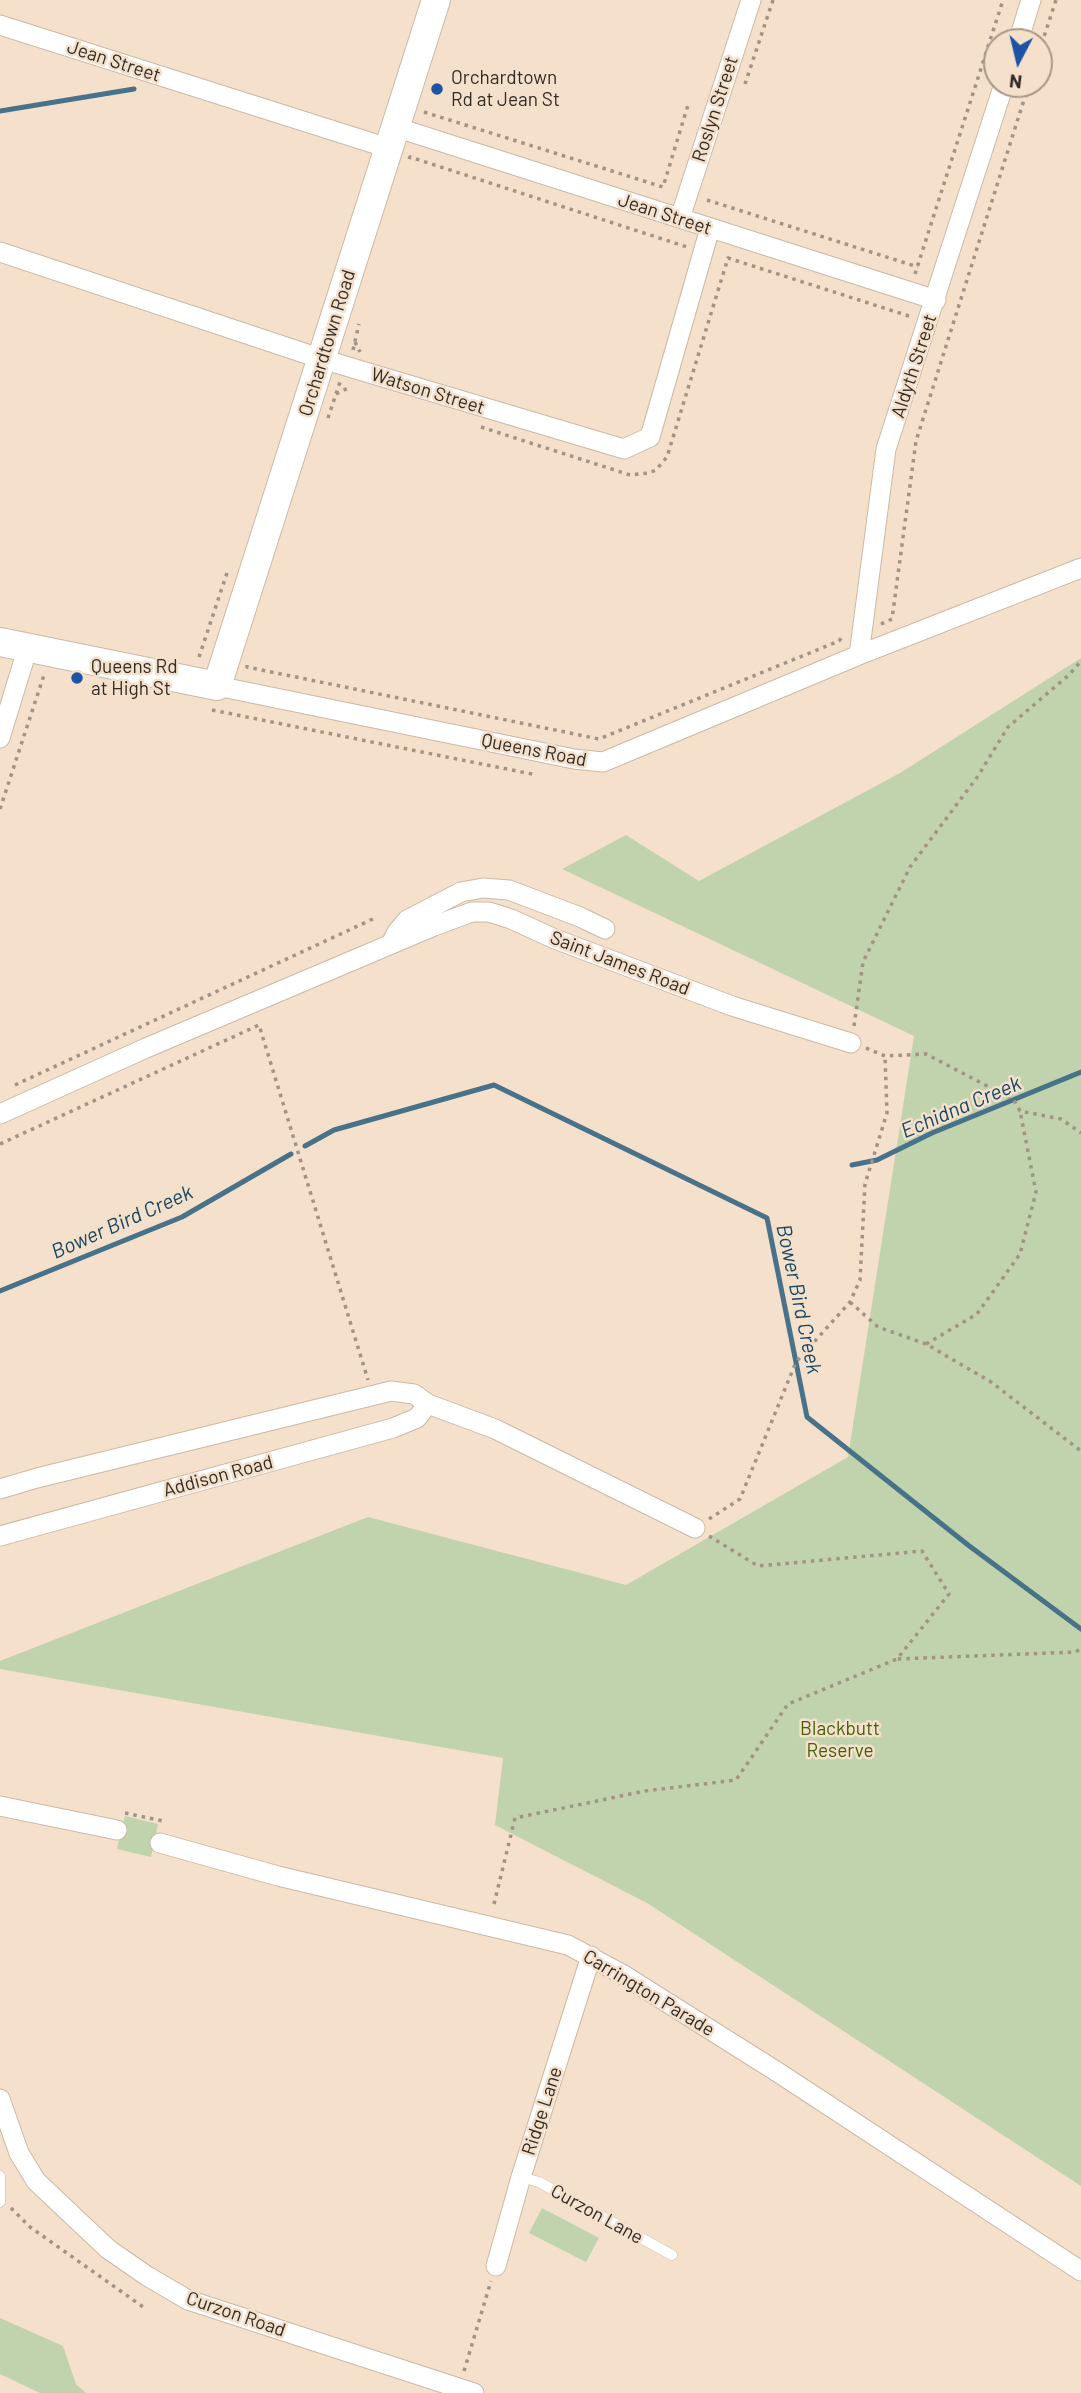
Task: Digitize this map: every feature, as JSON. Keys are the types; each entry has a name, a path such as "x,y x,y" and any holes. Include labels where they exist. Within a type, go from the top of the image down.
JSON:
{"street":[{"name":"Orchardtown Road","path":"212,697 436,0"},
{"name":"Roslyn Street","path":"680,218 751,0"},
{"path":"1022,28 1031,0"},
{"name":"Jean Street","path":"0,25 680,218 936,300"},
{"name":"Aldyth Street","path":"859,655 886,449 1000,98"},
{"name":"Watson Street","path":"0,252 322,359 624,449 650,437 710,228"},
{"name":"Queens Road","path":"0,642 28,647 212,697 603,762 859,655 1081,568"},
{"path":"0,737 28,647"},
{"name":"Saint James Road","path":"391,944 407,920 461,892 483,888 509,890 531,897 605,929"},
{"name":"Saint James Road","path":"0,1114 146,1048 472,912 489,912 511,919 555,939 732,1006 851,1043"},
{"path":"0,1489 50,1474 391,1391 414,1394 428,1404 495,1429 695,1528"},
{"name":"Addison Road","path":"0,1536 393,1428 417,1419 428,1404"},
{"path":"0,1806 117,1830"},
{"name":"Carrington Parade","path":"160,1843 278,1876 568,1945 591,1956 779,2073 1081,2271"},
{"name":"Ridge Lane","path":"496,2266 521,2177 591,1956"},
{"name":"Curzon Road","path":"0,2099 19,2153 36,2181 108,2249 147,2276 188,2300 466,2390"}],"lane":[{"path":"0,2176 0,2201"},
{"name":"Curzon Lane","path":"521,2177 539,2182 672,2255"}],"path":[{"path":"744,88 773,0"},
{"path":"915,274 1003,0"},
{"path":"1047,28 1056,0"},
{"path":"879,624 892,619 916,441 1025,98"},
{"path":"663,187 688,106"},
{"path":"423,117 424,112 670,189"},
{"path":"406,170 410,157 684,244 689,254"},
{"path":"709,194 709,201 918,267"},
{"path":"721,256 913,317"},
{"path":"480,427 630,475 656,470 667,457 728,258"},
{"path":"352,352 360,319"},
{"path":"355,342 361,353"},
{"path":"336,394 350,387 361,390"},
{"path":"248,663 247,667 599,739 839,641 845,632"},
{"path":"926,1344 977,1314 1020,1254 1036,1192 1020,1111 1014,1100 926,1054 885,1056 851,1043 863,962 910,867 978,776 1008,727 1070,674 1081,661"},
{"path":"0,809 44,675"},
{"path":"212,697 537,775"},
{"path":"7,1089 375,919"},
{"path":"0,1144 259,1025 372,1395"},
{"path":"885,1056 887,1113 865,1184 860,1280 850,1302 796,1362 740,1499 695,1528 758,1566 922,1551 949,1594 897,1659"},
{"path":"1020,1111 1062,1119 1081,1133"},
{"path":"850,1302 878,1326 926,1344 991,1382 1081,1451"},
{"path":"494,1904 515,1818 645,1791 736,1780 788,1703 897,1659 1076,1652 1081,1648"},
{"path":"0,2201 30,2227 146,2309"},
{"path":"466,2390 496,2266"}],"green space":[{"name":"Blackbutt Reserve","path":"1081,658 1081,2186 647,1903 495,1825 503,1758 0,1669 0,1661 368,1517 626,1585 848,1457 914,1036 562,869 626,835 699,881 900,773"},
{"path":"125,1816 158,1824 151,1857 117,1849"},
{"path":"542,2208 599,2238 586,2262 529,2233"},
{"path":"0,2318 63,2346 76,2384 86,2393 40,2393 0,2374"}],"waterway":[{"path":"0,111 134,89"},
{"name":"Echidna Creek","path":"852,1165 877,1160 932,1133 1081,1072"},
{"name":"Bower Bird Creek","path":"305,1146 334,1130 494,1085 767,1218 807,1417 968,1545 1081,1629"},
{"name":"Bower Bird Creek","path":"0,1291 182,1217 291,1154"}],"place":[{"name":"Orchardtown Rd at Jean St","path":"437,89"},
{"name":"Queens Rd at High St","path":"77,678"}]}
